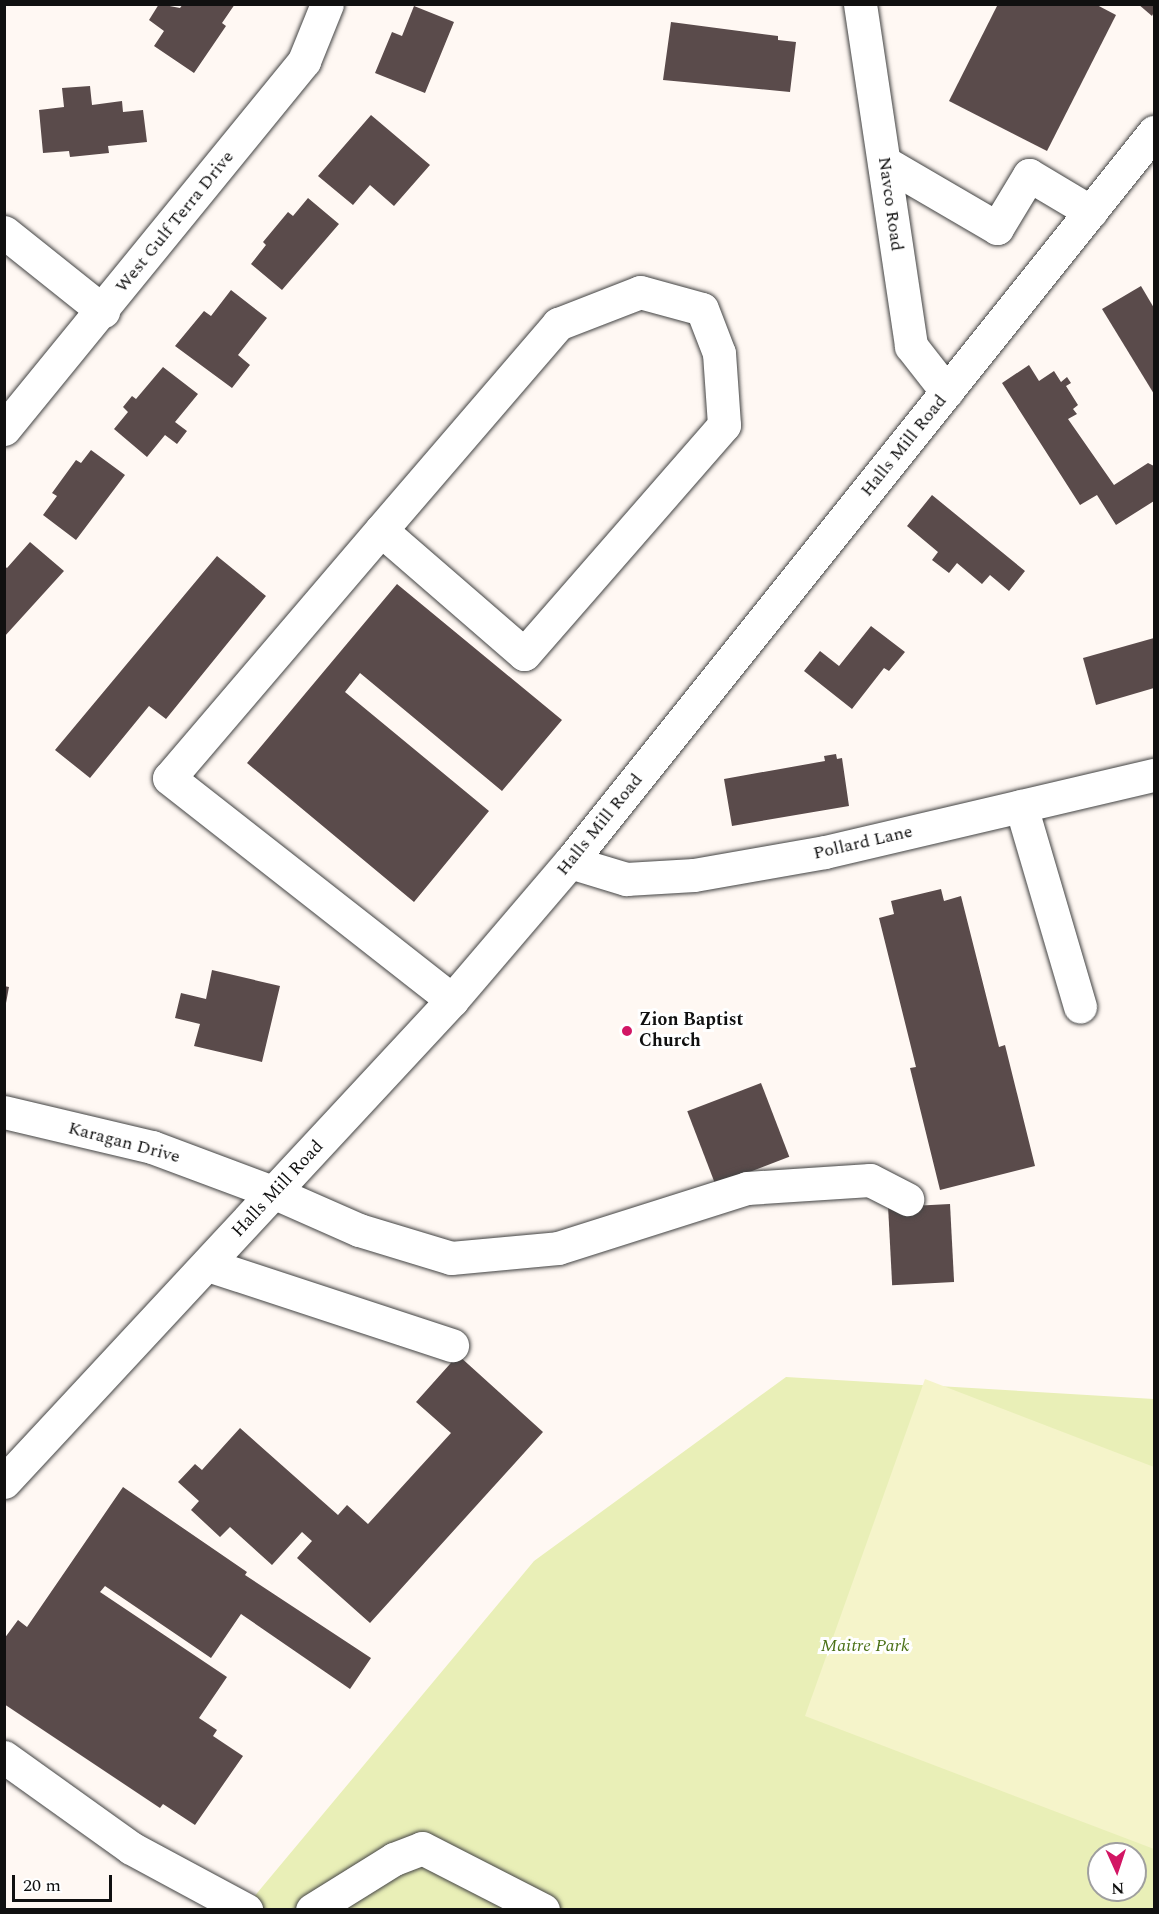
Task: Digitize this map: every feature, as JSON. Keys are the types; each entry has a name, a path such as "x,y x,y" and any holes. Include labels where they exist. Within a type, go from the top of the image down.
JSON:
{"street":[{"name":"West Gulf Terra Drive","path":"4,429 104,311 304,61 327,4"},
{"name":"Navco Road","path":"860,4 911,346 947,392"},
{"name":"Halls Mill Road","path":"4,1482 453,1000 570,862 1155,132"},
{"path":"884,162 997,228 1029,175 1091,212"},
{"path":"4,232 104,311"},
{"path":"381,530 524,654 724,425 719,353 702,309 640,292 558,324 381,530 169,778 453,1000"},
{"name":"Pollard Lane","path":"570,862 626,879 694,875 825,852 1155,775"},
{"path":"1021,806 1080,1006"},
{"name":"Karagan Drive","path":"4,1112 152,1147 275,1193 359,1230 451,1258 558,1248 747,1188 870,1180 907,1199"},
{"path":"208,1265 452,1345"},
{"path":"4,1756 131,1848 246,1910"},
{"path":"312,1910 394,1859 422,1848 543,1910"}],"green space":[{"name":"Maitre Park","path":"786,1377 1154,1399 1154,1909 243,1910 534,1561"},
{"path":"925,1379 1154,1467 1154,1849 1147,1846 1147,1842 1136,1842 805,1716"}],"building":[{"path":"159,4 180,8 183,4 235,4 222,23 226,26 194,73 154,46 164,31 149,20"},
{"path":"998,4 1095,4 1116,15 1047,151 949,101"},
{"path":"1138,4 1154,4 1152,16"},
{"path":"414,6 454,22 425,93 375,73 392,32 402,36"},
{"path":"671,22 778,36 778,40 796,42 790,92 663,80"},
{"path":"90,86 92,105 122,101 123,112 143,110 147,142 108,146 109,153 70,157 69,151 43,153 39,110 64,107 62,88"},
{"path":"371,115 430,165 394,206 370,185 353,205 318,176"},
{"path":"308,198 339,224 282,290 251,264 266,245 263,242 288,212 293,216"},
{"path":"1141,286 1154,308 1154,394 1102,309"},
{"path":"231,290 267,318 238,355 250,365 232,388 175,346 204,311 211,316"},
{"path":"1029,365 1039,381 1054,371 1061,382 1067,377 1071,383 1066,386 1078,405 1073,409 1077,414 1068,419 1114,485 1148,463 1154,466 1154,501 1116,525 1097,495 1080,505 1002,383"},
{"path":"163,367 198,394 175,422 187,431 177,444 165,435 147,457 114,429 128,412 123,407 132,396 136,399"},
{"path":"91,450 125,475 76,540 43,515 57,496 52,493 76,460 81,463"},
{"path":"932,495 1025,571 1009,591 990,575 982,584 957,563 949,573 932,560 938,552 907,526"},
{"path":"30,542 64,571 4,637 4,566 7,568"},
{"path":"217,556 266,596 166,719 149,706 90,778 55,750"},
{"path":"397,584 562,720 502,791 360,673 345,692 489,811 414,902 247,763"},
{"path":"871,626 905,652 889,671 884,668 852,709 804,671 820,651 839,666"},
{"path":"1154,638 1154,688 1096,705 1083,658"},
{"path":"836,754 837,759 842,758 849,806 732,826 724,779 825,761 824,756"},
{"path":"941,889 944,901 961,896 999,1047 1005,1045 1035,1166 940,1190 910,1068 916,1067 879,918 894,914 891,901"},
{"path":"212,970 280,986 262,1062 194,1046 200,1024 175,1018 181,993 206,999"},
{"path":"4,986 9,987 6,1003 4,1003"},
{"path":"761,1083 789,1157 716,1185 687,1111"},
{"path":"950,1204 954,1282 892,1285 888,1207"},
{"path":"458,1355 543,1432 370,1623 297,1558 312,1541 302,1532 272,1565 230,1527 220,1537 191,1510 199,1501 178,1482 195,1464 202,1470 240,1428 338,1515 347,1505 368,1524 451,1433 416,1402"},
{"path":"123,1487 247,1572 245,1575 371,1658 350,1689 241,1614 211,1658 105,1586 100,1592 227,1677 199,1718 217,1730 213,1736 243,1756 195,1825 163,1804 160,1808 4,1704 4,1639 18,1620 27,1627"}],"place":[{"name":"Zion Baptist Church","path":"627,1031"}]}
